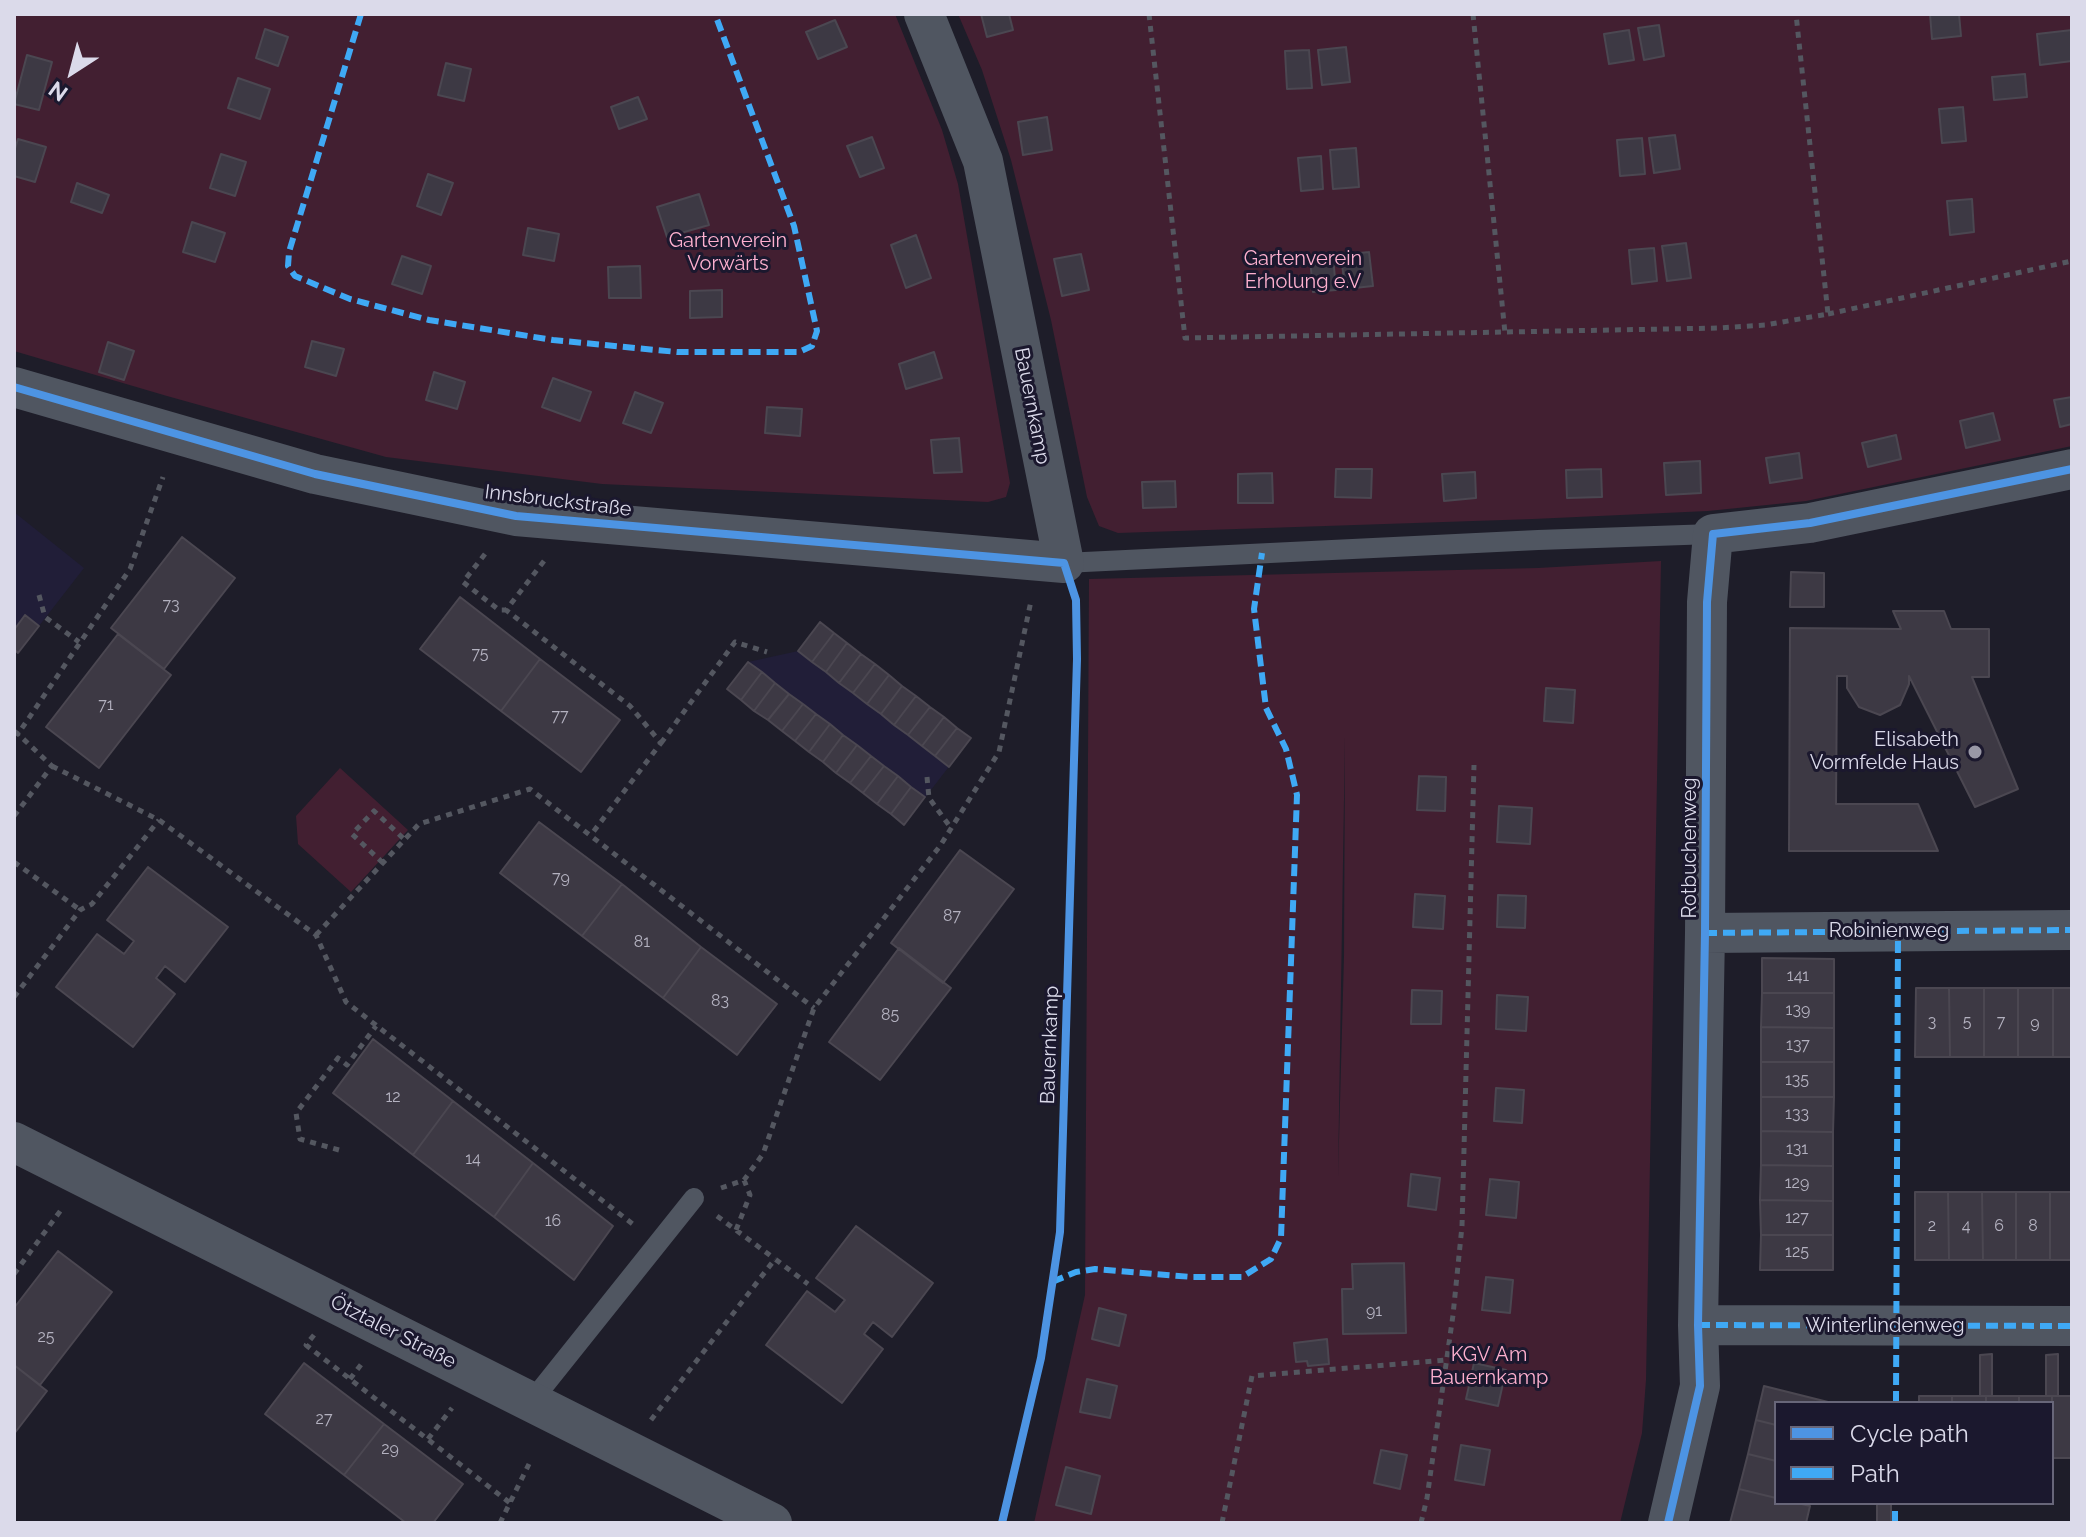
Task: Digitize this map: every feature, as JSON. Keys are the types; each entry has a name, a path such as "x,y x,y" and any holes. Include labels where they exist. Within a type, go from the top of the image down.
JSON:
{"street":[{"name":"Bauernkamp","path":"924,14 983,161 1064,563"},
{"name":"Innsbruckstraße","path":"14,387 315,474 516,516 1064,563"},
{"path":"1713,534 1810,523 2072,469"},
{"name":"Rotbuchenweg","path":"1668,1523 1700,1386 1698,1325 1707,602 1713,534"},
{"name":"Robinienweg","path":"1705,933 2072,930"},
{"name":"Ötztaler Straße","path":"14,1142 772,1523"},
{"name":"Winterlindenweg","path":"1698,1325 2072,1326"}],"lane":[{"path":"1064,563 1523,540 1713,534"},
{"path":"531,1402 694,1198"}],"path":[{"path":"1149,14 1185,338 1765,325 2072,261"},
{"path":"1473,14 1505,333"},
{"path":"1796,14 1828,314"},
{"path":"163,477 134,561 16,732 52,766 159,820 316,935 346,1002 658,1243"},
{"path":"485,554 463,582 499,610 506,610 630,706 661,743"},
{"path":"506,610 544,561"},
{"path":"39,595 45,617 79,642"},
{"path":"694,1198 744,1180 763,1154 814,1008 940,846 999,752 1031,597"},
{"path":"590,836 735,642 767,652"},
{"path":"1421,1523 1453,1315 1462,1226 1474,765"},
{"path":"14,816 52,766"},
{"path":"927,777 929,798 951,828"},
{"path":"316,935 419,824 530,789 814,1008"},
{"path":"383,863 352,834 374,811 404,839"},
{"path":"14,997 80,910 92,904 159,820"},
{"path":"14,862 80,910"},
{"path":"339,1150 300,1139 296,1113 338,1058 347,1065 376,1026"},
{"path":"736,1230 750,1195 744,1180"},
{"path":"694,1198 808,1284"},
{"path":"14,1274 68,1201"},
{"path":"648,1423 775,1259"},
{"path":"320,1327 306,1345 510,1503"},
{"path":"1222,1523 1252,1376 1446,1360"},
{"path":"428,1439 446,1415"},
{"path":"500,1523 529,1464"}],"shaded area":[{"path":"14,512 84,568 18,653 14,649"},
{"path":"820,622 971,738 904,825 727,689 748,662 798,651"}],"green space":[{"name":"Gartenverein Vorwärts","path":"14,14 895,14 942,130 958,184 1010,483 1006,497 988,502 602,484 386,457 14,351"},
{"name":"Gartenverein Erholung e.V","path":"958,14 2072,14 2072,446 1806,501 1708,511 1118,533 1099,526 1087,497 1051,320 1011,160 982,70"},
{"name":"KGV Am Bauernkamp","path":"1661,561 1646,1380 1642,1433 1620,1523 1034,1523 1085,1295 1089,579 1538,568","holes":["1345,736 1344,956 1338,1176"]},
{"path":"340,768 408,830 351,892 298,844 296,816"}],"building":[{"path":"981,14 1009,14 1013,30 987,37"},
{"path":"1930,14 1959,14 1961,36 1932,39"},
{"path":"835,20 847,47 818,59 806,32"},
{"path":"1659,25 1664,56 1644,60 1638,28"},
{"path":"265,29 288,37 278,66 256,58"},
{"path":"1629,30 1634,60 1609,64 1604,34"},
{"path":"2072,30 2072,61 2040,65 2037,34"},
{"path":"1346,47 1350,82 1322,85 1318,50"},
{"path":"1309,50 1312,88 1287,89 1285,51"},
{"path":"27,55 52,62 39,110 14,104"},
{"path":"446,63 471,69 464,101 438,95"},
{"path":"2025,74 2027,97 1994,100 1992,77"},
{"path":"238,78 270,89 260,119 228,108"},
{"path":"638,97 647,119 619,129 611,107"},
{"path":"1963,107 1966,141 1942,143 1939,109"},
{"path":"1047,117 1052,150 1023,155 1018,122"},
{"path":"1675,135 1680,169 1654,173 1649,138"},
{"path":"872,137 884,168 860,177 847,146"},
{"path":"1642,138 1645,174 1620,176 1617,140"},
{"path":"18,139 46,147 35,182 14,176 14,152"},
{"path":"1356,148 1359,187 1333,189 1330,150"},
{"path":"221,154 246,162 235,196 210,188"},
{"path":"1321,156 1323,189 1301,191 1298,158"},
{"path":"428,174 453,183 441,215 417,206"},
{"path":"77,183 109,195 102,213 71,202"},
{"path":"699,194 709,225 667,237 657,207"},
{"path":"1972,199 1974,232 1950,235 1947,201"},
{"path":"192,222 225,233 215,262 183,252"},
{"path":"528,228 559,234 554,261 523,255"},
{"path":"916,235 931,278 906,288 891,245"},
{"path":"1686,243 1691,278 1667,281 1662,246"},
{"path":"1654,248 1657,281 1632,284 1629,250"},
{"path":"1369,252 1373,286 1345,289 1341,255"},
{"path":"1081,254 1089,290 1062,296 1054,259"},
{"path":"402,256 431,266 422,294 392,284"},
{"path":"1333,256 1336,290 1313,292 1310,258"},
{"path":"640,266 641,298 609,298 608,267"},
{"path":"722,290 722,317 690,318 690,291"},
{"path":"312,341 344,349 336,376 305,367"},
{"path":"108,342 134,351 124,380 99,372"},
{"path":"934,352 942,378 906,389 899,364"},
{"path":"434,372 465,382 457,409 426,400"},
{"path":"553,378 591,392 580,421 542,407"},
{"path":"635,392 663,403 651,433 623,423"},
{"path":"2072,397 2072,424 2060,427 2054,400"},
{"path":"767,407 802,409 800,436 765,433"},
{"path":"1993,413 2000,440 1966,448 1960,421"},
{"path":"1896,435 1901,459 1868,467 1862,443"},
{"path":"959,438 962,472 934,473 931,440"},
{"path":"1799,453 1802,478 1770,483 1766,458"},
{"path":"1700,461 1701,493 1666,495 1664,463"},
{"path":"1336,469 1372,469 1371,498 1335,497"},
{"path":"1601,469 1602,497 1567,498 1566,470"},
{"path":"1475,472 1476,498 1444,501 1442,474"},
{"path":"1272,473 1273,503 1238,503 1238,474"},
{"path":"1175,481 1176,507 1143,508 1142,482"},
{"path":"182,537 235,578 164,669 111,628"},
{"path":"1791,572 1824,573 1824,607 1790,607"},
{"path":"460,597 540,659 501,711 420,649"},
{"name":"Elisabeth Vormfelde Haus","path":"1893,611 1944,611 1951,629 1989,629 1989,677 1972,677 2018,789 1975,807 1909,676 1900,705 1880,715 1859,707 1847,688 1847,676 1837,676 1836,804 1918,804 1938,851 1789,851 1790,628 1901,629"},
{"path":"25,615 39,626 18,653 14,649 14,630"},
{"path":"820,622 834,633 812,662 798,651"},
{"path":"834,633 847,643 826,672 812,662"},
{"path":"118,634 171,675 99,768 46,727"},
{"path":"847,643 861,654 839,683 826,672"},
{"path":"861,654 875,664 853,693 839,683"},
{"path":"540,659 620,720 581,772 501,711"},
{"path":"748,662 762,672 741,700 727,689"},
{"path":"875,664 889,675 867,704 853,693"},
{"path":"762,672 775,683 754,711 741,700"},
{"path":"889,675 902,686 881,714 867,704"},
{"path":"775,683 789,694 768,720 754,711"},
{"path":"902,686 916,696 894,725 881,714"},
{"path":"1546,688 1575,690 1573,723 1544,721"},
{"path":"789,694 803,704 782,731 768,720"},
{"path":"916,696 930,707 908,735 894,725"},
{"path":"803,704 816,714 795,741 782,731"},
{"path":"930,707 944,717 922,746 908,735"},
{"path":"816,714 830,724 809,752 795,741"},
{"path":"944,717 957,728 935,756 922,746"},
{"path":"830,724 843,735 823,762 809,752"},
{"path":"957,728 971,738 949,767 935,756"},
{"path":"843,735 857,745 836,773 823,762"},
{"path":"857,745 871,756 850,783 836,773"},
{"path":"871,756 884,766 863,793 850,783"},
{"path":"884,766 898,776 877,804 863,793"},
{"path":"898,776 911,787 891,814 877,804"},
{"path":"1419,776 1446,777 1445,811 1417,810"},
{"path":"911,787 925,797 904,825 891,814"},
{"path":"1499,806 1532,808 1530,844 1497,842"},
{"path":"539,822 622,884 582,936 500,873"},
{"path":"960,850 1014,889 943,983 891,943"},
{"path":"148,867 228,927 185,982 165,966 156,978 175,994 133,1047 56,987 97,934 124,954 134,941 107,920"},
{"path":"622,884 701,947 663,998 582,936"},
{"path":"1415,894 1445,896 1443,929 1413,927"},
{"path":"1498,895 1526,896 1525,928 1497,927"},
{"path":"701,947 777,1004 737,1055 663,998"},
{"path":"899,948 951,988 880,1080 829,1042"},
{"path":"1762,958 1834,959 1834,993 1762,993"},
{"path":"1916,988 1949,988 1950,1057 1915,1057"},
{"path":"1949,988 1984,988 1984,1057 1950,1057"},
{"path":"1984,988 2018,988 2018,1057 1984,1057"},
{"path":"2018,988 2053,988 2053,1057 2018,1057"},
{"path":"2053,988 2072,988 2072,1057 2053,1057"},
{"path":"1412,990 1442,991 1441,1024 1411,1024"},
{"path":"1762,993 1834,993 1834,1028 1761,1027"},
{"path":"1497,995 1528,997 1526,1031 1496,1029"},
{"path":"1761,1027 1834,1028 1834,1062 1761,1062"},
{"path":"373,1039 453,1101 413,1155 333,1093"},
{"path":"1761,1062 1834,1062 1834,1097 1761,1097"},
{"path":"1496,1088 1524,1090 1522,1123 1494,1121"},
{"path":"1761,1097 1834,1097 1833,1132 1761,1131"},
{"path":"453,1101 533,1163 494,1217 413,1155"},
{"path":"1761,1131 1833,1132 1833,1166 1761,1165"},
{"path":"533,1163 613,1226 574,1280 494,1217"},
{"path":"1761,1165 1833,1166 1833,1201 1760,1200"},
{"path":"1411,1174 1440,1178 1436,1210 1408,1206"},
{"path":"1490,1179 1519,1182 1516,1218 1486,1215"},
{"path":"1915,1192 1948,1192 1949,1260 1915,1260"},
{"path":"1948,1192 1982,1192 1983,1260 1949,1260"},
{"path":"1982,1192 2016,1192 2016,1260 1983,1260"},
{"path":"2016,1192 2050,1192 2050,1260 2016,1260"},
{"path":"2050,1192 2072,1192 2072,1260 2050,1260"},
{"path":"1760,1200 1833,1201 1833,1235 1761,1235"},
{"path":"856,1226 933,1283 892,1337 873,1322 864,1334 883,1349 842,1403 766,1345 807,1291 835,1312 845,1300 816,1278"},
{"path":"1761,1235 1833,1235 1833,1270 1760,1270"},
{"path":"58,1251 112,1292 40,1385 14,1365 14,1308"},
{"path":"1404,1263 1406,1333 1343,1334 1342,1289 1353,1289 1352,1264"},
{"path":"1486,1277 1513,1280 1510,1313 1482,1310"},
{"path":"1099,1308 1126,1315 1119,1346 1092,1339"},
{"path":"1327,1339 1329,1364 1308,1366 1307,1361 1296,1362 1294,1343"},
{"path":"1992,1354 1992,1396 1980,1396 1980,1355"},
{"path":"2058,1354 2058,1396 2046,1396 2046,1355"},
{"path":"304,1363 384,1424 344,1475 265,1414"},
{"path":"1474,1363 1506,1370 1498,1406 1466,1399"},
{"path":"14,1365 47,1391 14,1434"},
{"path":"1087,1379 1117,1386 1110,1418 1080,1412"},
{"path":"1764,1386 1824,1401 1774,1401 1774,1424 1756,1420"},
{"path":"1919,1396 1952,1396 1952,1401 1919,1401"},
{"path":"1952,1396 1986,1396 1986,1401 1952,1401"},
{"path":"1986,1396 2019,1396 2019,1401 1986,1401"},
{"path":"2019,1396 2052,1396 2052,1401 2019,1401"},
{"path":"2052,1396 2072,1396 2072,1458 2054,1458"},
{"path":"1756,1420 1774,1424 1774,1460 1748,1454"},
{"path":"384,1424 463,1484 433,1523 406,1523 344,1475"},
{"path":"1461,1445 1490,1450 1484,1485 1455,1480"},
{"path":"1381,1450 1407,1455 1400,1489 1374,1483"},
{"path":"1748,1454 1774,1460 1774,1498 1739,1489"},
{"path":"1066,1467 1100,1476 1091,1514 1056,1505"},
{"path":"1739,1489 1774,1498 1774,1505 1810,1506 1806,1523 1730,1523"},
{"path":"1877,1505 1891,1505 1891,1523 1877,1523"}],"marked path":[{"path":"361,14 289,252 288,266 295,276 350,299 429,320 553,340 677,352 799,352 812,346 817,331 794,226 715,14"},
{"path":"1052,1282 1076,1272 1095,1269 1192,1277 1242,1277 1271,1259 1281,1238 1297,795 1286,749 1266,708 1254,609 1262,553"},
{"path":"1705,933 2072,930"},
{"path":"1896,1401 1898,931"},
{"path":"1698,1325 2072,1326"},
{"path":"1895,1505 1895,1523"}],"cycle path":[{"path":"14,387 315,474 516,516 1064,563 1076,600 1077,659 1060,1232 1041,1358 1002,1523"},
{"path":"1668,1523 1700,1386 1698,1325 1707,602 1713,534 1810,523 2072,469"}],"place":[{"name":"Elisabeth Vormfelde Haus","path":"1975,752"}]}
